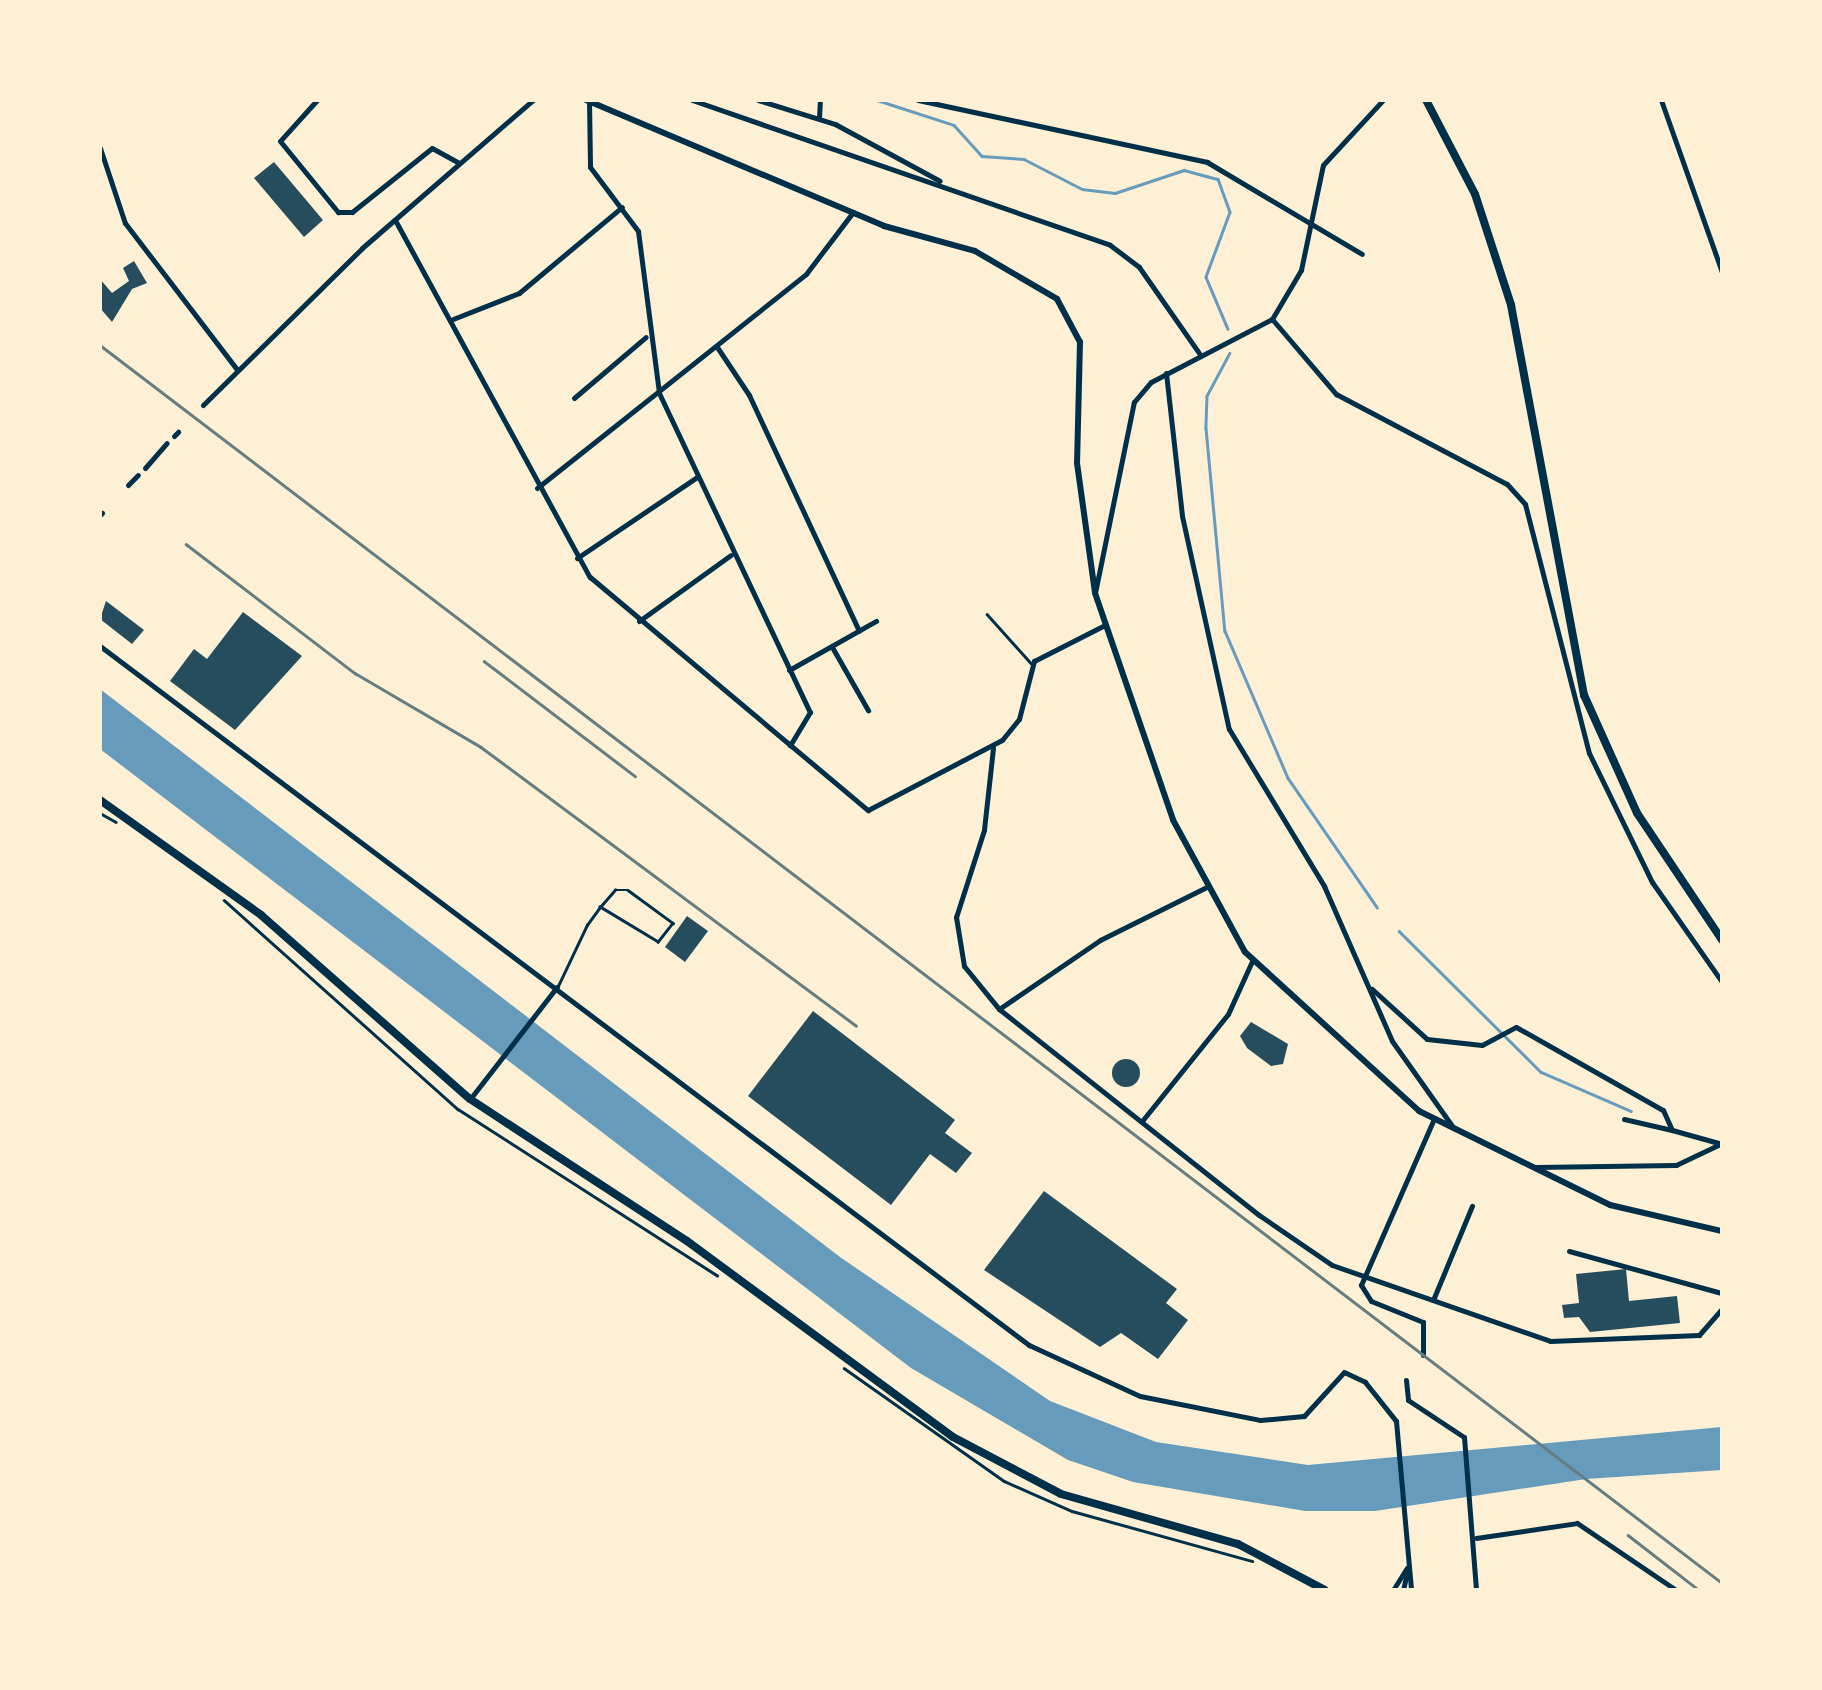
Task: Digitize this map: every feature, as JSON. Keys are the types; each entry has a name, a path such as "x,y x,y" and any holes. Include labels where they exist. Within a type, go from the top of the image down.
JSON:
{"main road":[{"path":"1426,100 1474,194 1511,305 1555,572 1589,708 1636,813 1722,940"},
{"path":"100,800 273,924 470,1099 687,1240 990,1460 1084,1503 1256,1550 1325,1588"}],"street":[{"path":"317,100 282,130 281,145 338,212 352,212 432,148 459,163"},
{"path":"203,404 396,220 532,100"},
{"path":"790,745 810,712 731,555 659,393 646,337 638,231 590,167 588,100 853,211 988,258 1070,315 1095,594 1207,887 1252,961 1373,1076 1434,1119 1620,1208 1722,1232"},
{"path":"692,100 940,181 1124,254 1199,353"},
{"path":"758,100 819,118 940,181"},
{"path":"819,118 820,100"},
{"path":"918,100 1206,162 1306,226 1362,254"},
{"path":"1095,594 1126,420 1140,393 1199,353 1272,319 1301,270 1306,226 1330,154 1382,100"},
{"path":"1661,100 1722,272"},
{"path":"100,148 125,222 237,369"},
{"path":"453,319 527,288 622,208"},
{"path":"537,488 806,274 853,211"},
{"path":"396,220 453,319 537,488 577,558 639,621 874,812 993,748 1019,719 1032,664 1105,625"},
{"path":"1272,319 1336,394 1507,484 1525,504 1588,753 1652,882 1722,982"},
{"path":"574,398 646,337"},
{"path":"717,347 749,395 859,632"},
{"path":"1166,373 1182,516 1225,718 1324,886 1392,1041 1454,1130"},
{"path":"144,468 167,443"},
{"path":"128,485 138,475"},
{"path":"577,558 697,477"},
{"path":"639,621 731,555"},
{"path":"789,670 876,621"},
{"path":"100,646 558,987 960,1302 1053,1358 1174,1406 1280,1422 1311,1412 1346,1372 1388,1403 1397,1437 1412,1590"},
{"path":"832,647 868,710"},
{"path":"993,748 984,830 954,932 964,966 998,1009 1305,1250 1433,1300 1574,1345 1699,1336 1722,1309"},
{"path":"998,1009 1100,940 1207,887"},
{"path":"1142,1121 1228,1014 1252,961"},
{"path":"470,1099 496,1072 558,987"},
{"path":"1370,987 1428,1039 1478,1046 1506,1029 1663,1110 1672,1130"},
{"path":"1423,1355 1423,1322 1371,1302 1363,1274 1434,1119"},
{"path":"1624,1119 1722,1143"},
{"path":"1536,1167 1686,1164 1722,1143"},
{"path":"1433,1300 1472,1206"},
{"path":"1570,1250 1722,1293"},
{"path":"1406,1380 1408,1400 1457,1424 1466,1444 1475,1518 1476,1590"},
{"path":"1476,1538 1576,1523 1676,1590"},
{"path":"1393,1590 1408,1565"},
{"path":"1402,1590 1408,1565"}],"lane":[{"path":"987,614 1032,664"},
{"path":"558,987 600,907 628,890 673,923 658,942 600,907"}],"water":[{"path":"100,689 840,1257 1050,1401 1156,1442 1308,1465 1722,1427 1722,1470 1586,1479 1375,1511 1305,1511 1133,1482 1068,1460 911,1368 100,749"}],"building":[{"path":"274,162 323,220 304,237 254,178"},
{"path":"134,261 147,283 132,289 112,322 100,308 100,279 112,293 129,281 123,268"},
{"path":"106,601 144,630 132,644 100,619"},
{"path":"243,612 302,656 235,730 170,681 194,649 207,659"},
{"path":"687,916 708,931 685,962 665,947"},
{"path":"813,1011 955,1120 945,1133 972,1153 956,1173 930,1154 891,1205 748,1096"},
{"path":"1251,1022 1288,1044 1283,1064 1271,1066 1247,1048 1240,1036"},
{"path":"1126,1059 1136,1063 1140,1073 1136,1083 1126,1087 1116,1083 1112,1073 1116,1063"},
{"path":"1044,1191 1177,1289 1166,1303 1188,1320 1158,1359 1121,1333 1100,1347 984,1270"},
{"path":"1626,1269 1629,1301 1677,1296 1680,1323 1590,1332 1579,1317 1564,1318 1562,1305 1579,1303 1576,1274"}],"waterway":[{"path":"877,100 954,125 982,156 1024,159 1082,189 1115,193 1184,170 1218,179 1230,212 1206,277 1228,329"},
{"path":"1230,353 1207,396 1206,428 1225,631 1288,778 1377,907"},
{"path":"1399,931 1541,1072 1631,1111"}],"railway":[{"path":"100,345 1722,1583"},
{"path":"186,544 355,673 481,747 856,1025"},
{"path":"484,661 635,776"},
{"path":"1628,1535 1699,1590"}]}
